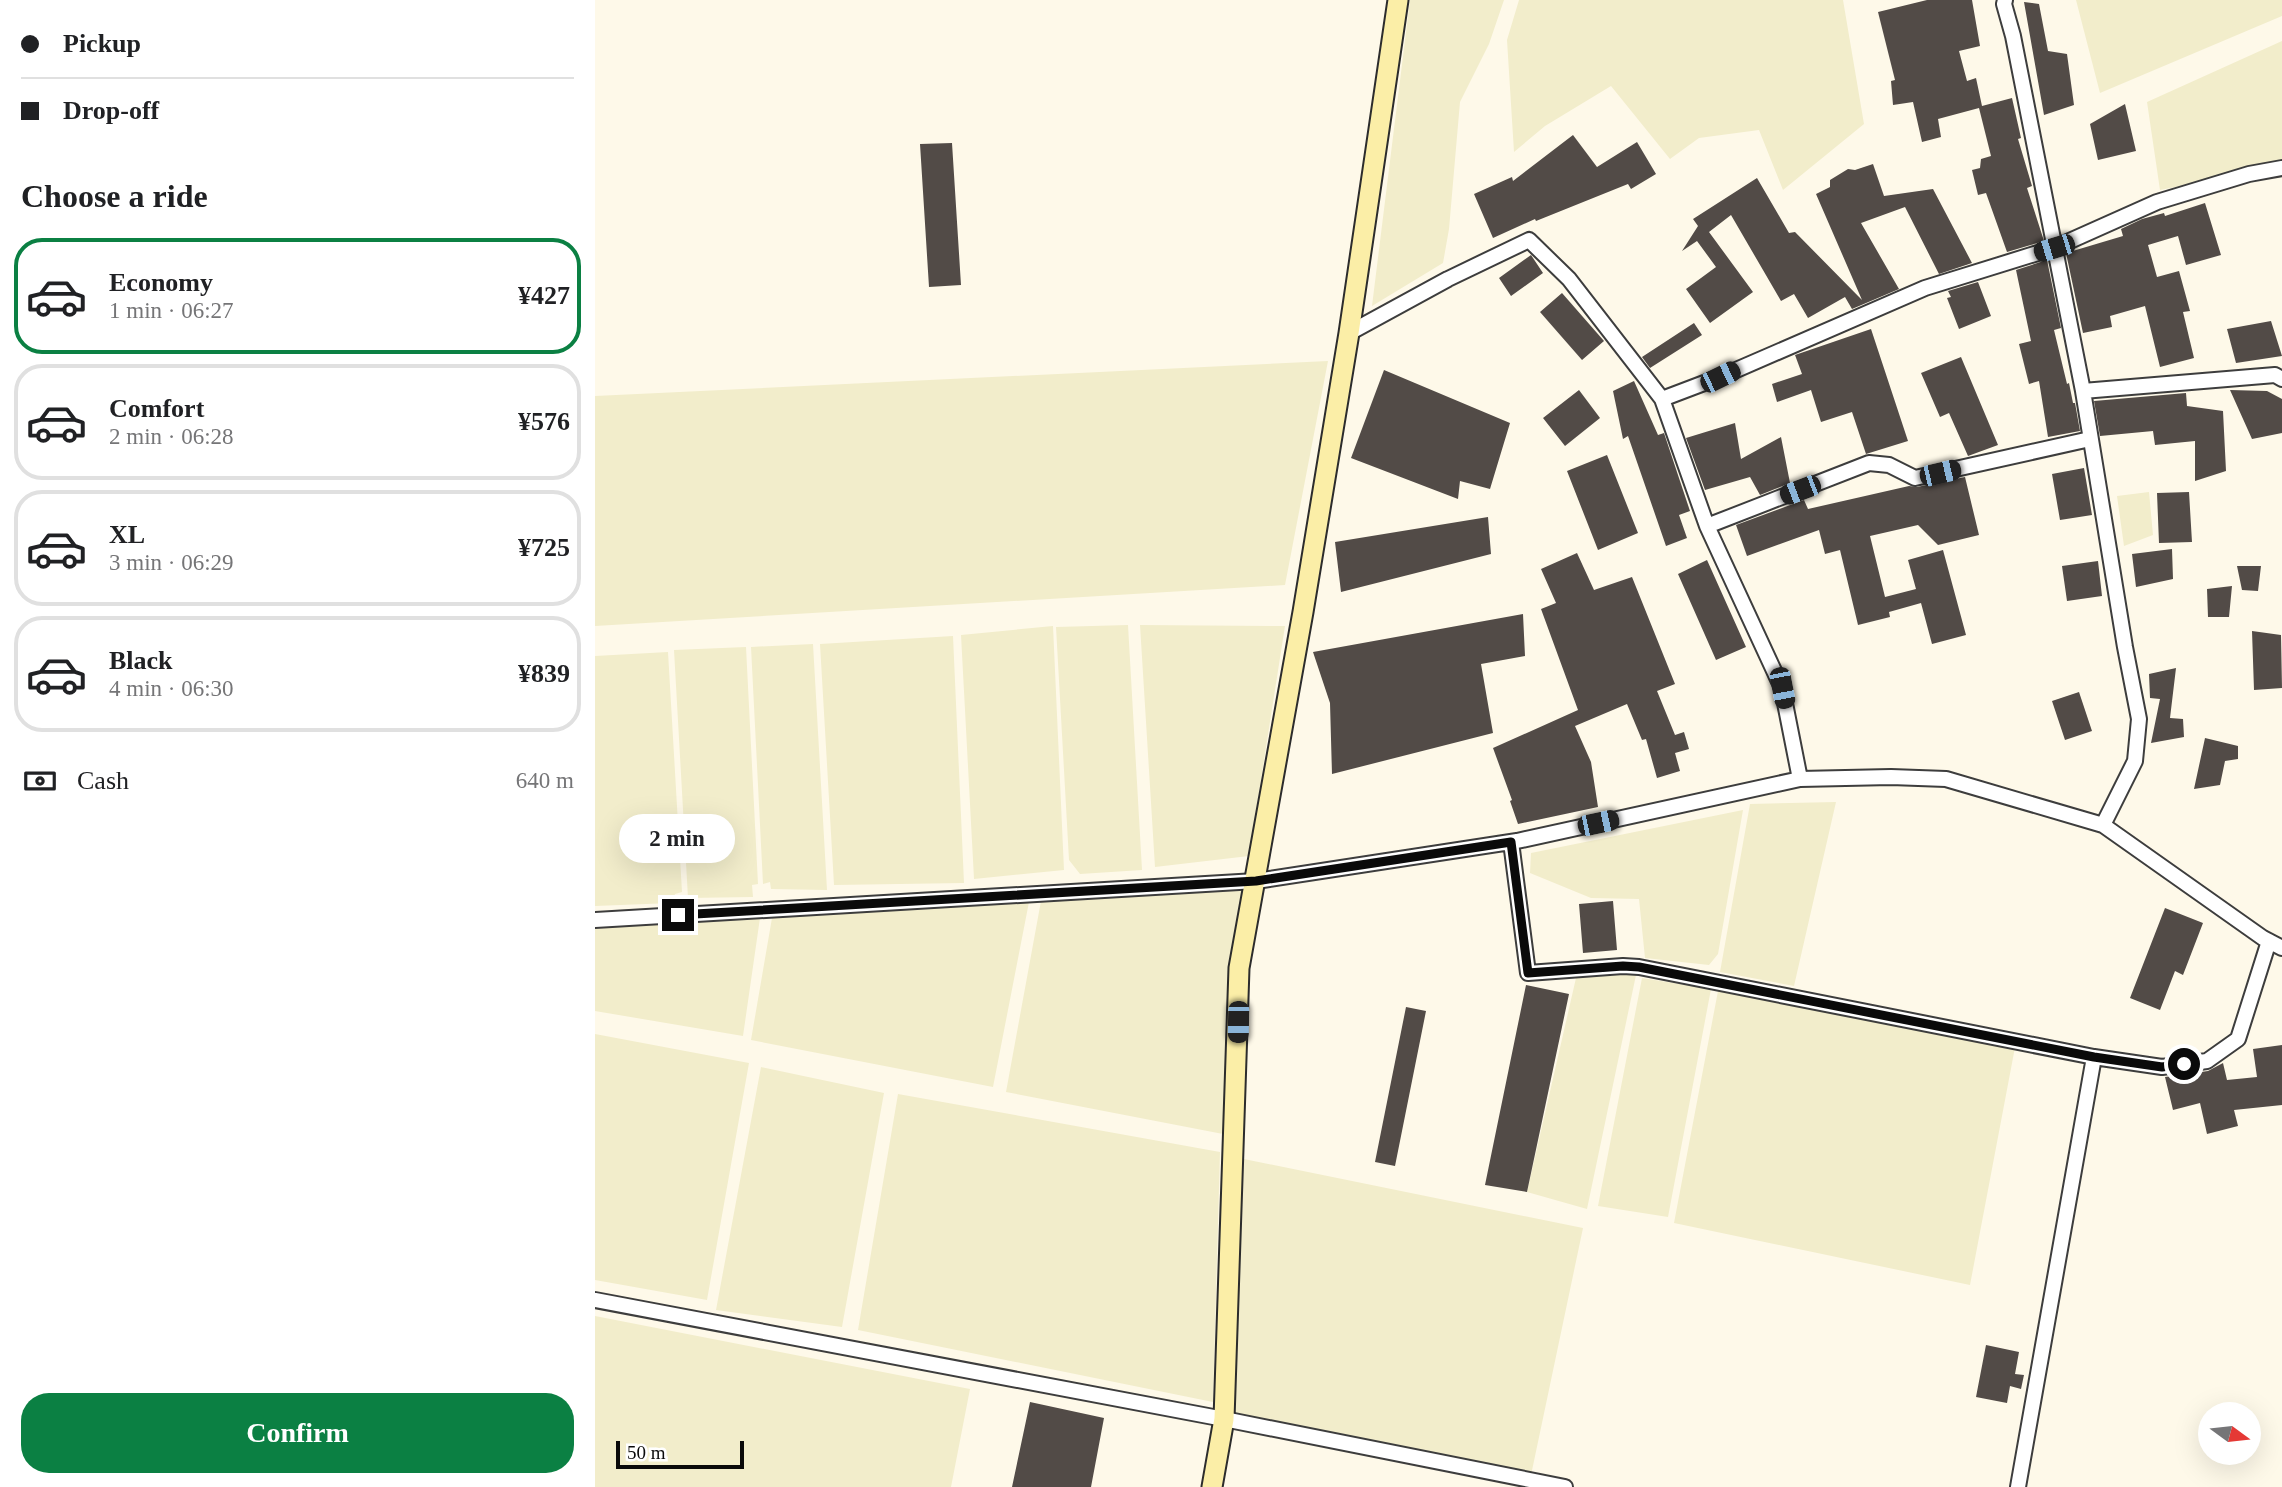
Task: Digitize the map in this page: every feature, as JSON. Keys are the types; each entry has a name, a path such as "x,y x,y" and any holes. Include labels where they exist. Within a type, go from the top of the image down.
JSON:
{"street":[{"path":"1212,1487 1224,1419 1239,968 1301,626 1349,333 1398,0"},
{"path":"2005,0 2083,391 2139,719 2135,761 2103,825"},
{"path":"1662,399 1720,377 1924,288 2054,248 2157,202 2249,174 2282,168"},
{"path":"1349,333 1448,279 1529,240 1569,279 1662,399 1707,526 1782,688 1800,779"},
{"path":"2083,391 2274,375 2282,379"},
{"path":"1707,526 1869,463 1889,465 1915,478 2090,439"},
{"path":"595,920 1256,881 1511,842 1800,779 1891,777 1946,779 2103,825 2275,945 2238,1039 2207,1060 2162,1067 2094,1057 1639,967 1528,973 1511,842"},
{"path":"2018,1487 2094,1057"},
{"path":"595,1300 1224,1419 1565,1487"}],"shaded area":[{"path":"1410,0 1504,0 1489,44 1460,102 1449,229 1443,263 1372,306"},
{"path":"1519,0 1843,0 1864,124 1783,190 1759,130 1699,138 1670,159 1611,86 1545,126 1514,152 1507,40"},
{"path":"2076,0 2282,0 2282,16 2100,93"},
{"path":"2282,41 2282,166 2160,190 2147,102"},
{"path":"1328,361 1285,585 595,626 595,396"},
{"path":"2149,492 2153,535 2124,546 2117,496"},
{"path":"1128,625 1142,870 1080,874 1069,860 1056,627"},
{"path":"1140,625 1285,626 1249,856 1155,867"},
{"path":"1053,626 1064,870 974,879 961,635"},
{"path":"953,636 964,883 834,885 820,644"},
{"path":"813,644 827,890 771,889 770,882 763,884 751,647"},
{"path":"746,647 758,884 752,885 753,897 688,898 674,650"},
{"path":"668,652 682,892 675,894 672,903 595,906 595,656"},
{"path":"1836,802 1794,986 1720,972 1750,804"},
{"path":"1743,810 1718,954 1709,965 1645,958 1639,899 1591,898 1530,873 1531,853"},
{"path":"1248,887 1231,963 1223,1134 1006,1092 1041,901"},
{"path":"1029,902 993,1087 751,1040 772,918"},
{"path":"761,911 743,1036 595,1011 595,929"},
{"path":"1623,966 1636,975 1587,1209 1527,1192 1576,978"},
{"path":"1642,978 1711,989 1668,1217 1598,1206"},
{"path":"1718,991 2016,1042 1970,1285 1674,1223"},
{"path":"595,1034 749,1063 707,1300 595,1280"},
{"path":"761,1067 884,1093 842,1327 716,1310"},
{"path":"898,1094 1220,1152 1213,1402 858,1330"},
{"path":"1234,1157 1583,1228 1530,1480 1224,1419"},
{"path":"595,1316 970,1389 951,1487 595,1487"}],"building":[{"path":"1927,0 1972,0 1980,46 1959,51 1967,81 1976,78 1982,106 2012,98 2021,138 2018,139 2032,186 2027,188 2044,241 2007,252 1986,193 1978,195 1972,170 1980,168 1981,159 1991,156 1979,108 1938,119 1941,137 1922,142 1913,102 1893,105 1891,81 1895,80 1878,12"},
{"path":"2024,2 2039,4 2048,51 2067,54 2074,105 2044,115"},
{"path":"2125,104 2136,151 2098,160 2090,124"},
{"path":"1573,135 1597,167 1637,142 1656,174 1631,189 1628,184 1493,238 1474,194 1512,177 1513,181"},
{"path":"952,143 961,285 929,287 920,144"},
{"path":"1873,164 1884,196 1933,189 1972,263 1939,274 1905,207 1861,223 1899,289 1852,309 1845,297 1808,318 1794,294 1781,301 1731,215 1709,232 1753,292 1710,323 1686,289 1716,267 1697,241 1682,251 1698,226 1693,219 1757,178 1789,233 1795,232 1862,300 1816,194 1830,187 1830,180 1848,169 1855,170"},
{"path":"2205,203 2221,255 2186,265 2178,236 2148,245 2157,277 2179,271 2190,311 2183,312 2194,358 2160,367 2145,306 2110,316 2112,327 2083,333 2066,253 2123,236 2121,229 2142,219 2164,213 2165,216"},
{"path":"1531,255 1543,273 1511,296 1499,278"},
{"path":"2047,260 2061,328 2054,330 2067,384 2069,383 2075,403 2080,431 2048,437 2039,381 2029,384 2019,344 2031,341 2016,270"},
{"path":"1978,282 1991,316 1959,329 1947,298 1951,297 1948,291"},
{"path":"1562,293 1604,341 1582,360 1540,312"},
{"path":"2271,321 2282,356 2236,363 2227,329"},
{"path":"1694,323 1702,335 1650,368 1642,357"},
{"path":"1871,329 1908,441 1866,454 1852,412 1821,422 1811,390 1777,402 1772,384 1802,374 1795,355"},
{"path":"1961,357 1998,445 1968,456 1949,413 1940,417 1921,373"},
{"path":"1384,370 1510,423 1490,489 1460,481 1458,499 1351,458"},
{"path":"1634,381 1658,435 1664,433 1690,511 1679,515 1687,538 1666,546 1628,436 1623,439 1613,391"},
{"path":"1579,390 1600,418 1565,446 1543,418"},
{"path":"2230,390 2267,391 2282,399 2282,433 2252,439"},
{"path":"2186,393 2187,406 2223,411 2226,471 2195,481 2195,441 2155,445 2153,431 2100,436 2094,401"},
{"path":"1735,423 1741,459 1781,437 1790,483 1760,495 1750,477 1705,490 1686,438"},
{"path":"1607,455 1638,533 1598,550 1567,471"},
{"path":"2084,468 2092,515 2060,520 2052,474"},
{"path":"1965,477 1979,535 1938,545 1918,525 1870,536 1885,597 1916,589 1908,560 1943,550 1966,635 1932,644 1921,603 1889,612 1890,617 1858,625 1840,550 1825,554 1819,530 1747,556 1736,525 1804,500 1808,509 1909,486 1917,487"},
{"path":"2189,492 2192,542 2159,543 2157,493"},
{"path":"1488,517 1491,554 1341,592 1335,542"},
{"path":"2172,549 2173,579 2136,587 2132,554"},
{"path":"1577,553 1594,590 1632,577 1675,684 1657,691 1675,735 1684,732 1689,749 1675,753 1680,771 1657,778 1646,739 1642,740 1627,704 1575,726 1591,762 1598,807 1518,824 1493,748 1578,710 1541,609 1556,603 1541,569"},
{"path":"1707,560 1746,647 1716,660 1678,574"},
{"path":"2098,561 2102,596 2067,601 2062,566"},
{"path":"2237,566 2261,566 2258,591 2242,590"},
{"path":"2232,586 2229,617 2208,617 2207,589"},
{"path":"1523,614 1525,656 1481,664 1493,733 1332,774 1330,703 1313,652"},
{"path":"2252,631 2281,635 2282,688 2254,690"},
{"path":"2176,668 2170,718 2183,719 2184,737 2151,743 2160,699 2150,698 2149,674"},
{"path":"2079,692 2092,731 2065,740 2052,701"},
{"path":"2205,738 2238,746 2238,759 2225,761 2220,785 2194,789"},
{"path":"1613,901 1617,950 1583,953 1579,904"},
{"path":"2165,908 2203,923 2183,975 2175,971 2160,1010 2130,998"},
{"path":"1526,985 1569,994 1527,1192 1485,1185"},
{"path":"1406,1007 1426,1011 1395,1166 1375,1162"},
{"path":"2282,1045 2282,1105 2234,1110 2238,1126 2207,1134 2200,1103 2173,1110 2165,1077 2208,1071 2223,1063 2227,1080 2257,1077 2253,1049"},
{"path":"1986,1345 2019,1352 2015,1374 2024,1375 2021,1389 2010,1386 2007,1403 1976,1397"},
{"path":"1030,1402 1104,1418 1091,1487 1012,1487"}],"route":[{"path":"678,915 1256,881 1511,842 1528,973 1639,967 2094,1057 2162,1067 2184,1064"}]}
